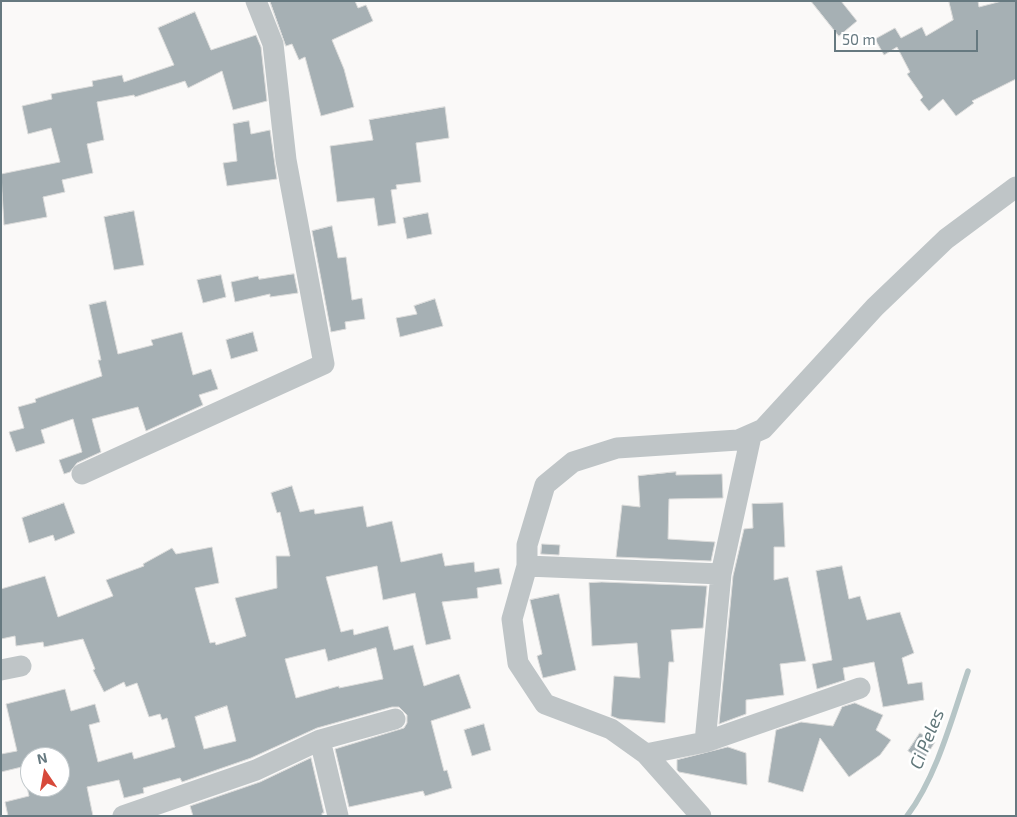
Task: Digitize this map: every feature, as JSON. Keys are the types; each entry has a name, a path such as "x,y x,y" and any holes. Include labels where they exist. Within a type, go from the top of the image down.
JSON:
{"street":[{"path":"82,474 324,364 286,160 274,44 256,1"},
{"path":"701,816 646,754 611,729 545,704 518,663 512,619 527,566 527,545 545,485 573,462 616,448 738,440 751,436 763,429 875,307 946,239 1016,187"},
{"path":"705,742 721,574 751,436"},
{"path":"527,566 721,574"},
{"path":"646,754 705,742 860,688"},
{"path":"123,816 256,770 320,740 395,719"},
{"path":"320,740 338,816"}],"building":[{"path":"270,1 355,1 358,8 366,5 373,21 332,40 344,69 354,107 321,116 305,57 299,60 292,44 286,46"},
{"path":"811,1 841,1 857,21 839,36"},
{"path":"949,1 978,1 979,7 1002,1 1016,1 1016,79 972,101 974,103 956,116 943,99 929,111 920,100 923,97 907,74 910,72 897,47 884,55 875,39 895,28 901,38 922,27 926,36 953,20"},
{"path":"195,12 211,50 256,35 261,47 267,101 233,110 222,71 188,88 185,81 135,97 134,95 97,102 104,140 87,144 93,173 62,180 65,192 43,197 47,217 4,225 1,174 60,162 51,128 28,134 22,106 52,99 51,94 93,86 92,81 122,75 124,82 174,65 158,28"},
{"path":"445,107 449,138 416,143 421,182 396,185 397,189 391,190 396,223 378,226 374,198 337,202 330,146 373,140 369,120"},
{"path":"249,121 251,134 270,130 277,179 227,186 223,163 237,161 233,124"},
{"path":"134,211 144,265 114,270 104,217"},
{"path":"428,213 432,234 407,239 403,218"},
{"path":"332,226 338,258 346,257 352,300 362,298 365,319 345,322 346,329 331,332 312,231"},
{"path":"294,274 298,293 270,297 270,294 235,302 231,282 258,276 259,279"},
{"path":"221,275 226,297 203,303 197,280"},
{"path":"435,299 443,326 400,337 396,318 417,314 414,306"},
{"path":"106,301 118,354 153,345 151,340 182,332 193,375 211,369 218,389 199,395 203,405 146,431 138,407 92,419 101,452 77,463 70,472 64,474 59,460 82,452 73,419 41,430 45,443 16,452 9,432 24,428 18,407 36,402 35,399 102,376 98,360 101,360 89,305"},
{"path":"253,332 258,351 231,359 226,340"},
{"path":"676,472 676,475 722,474 723,498 669,499 668,539 715,542 711,561 616,557 622,505 640,507 638,476"},
{"path":"292,486 300,512 314,509 315,514 363,506 367,527 392,521 401,562 442,553 445,566 474,562 475,572 499,568 502,584 477,588 478,598 442,602 451,639 426,645 415,593 383,600 377,566 326,577 341,632 353,629 354,635 388,626 394,650 413,645 424,686 459,674 471,708 431,721 444,771 447,770 452,788 425,796 423,791 349,807 335,749 404,728 407,723 407,715 399,707 392,707 317,728 251,758 182,782 180,778 143,788 144,793 124,798 119,780 87,787 93,816 8,816 5,802 25,797 70,797 70,747 20,747 20,767 1,772 1,754 17,751 6,704 65,689 71,711 95,704 100,722 89,725 98,762 132,752 134,759 175,747 167,718 162,720 160,714 149,717 137,683 126,687 124,682 104,692 93,670 95,669 83,639 44,647 43,642 16,646 15,636 1,639 1,589 45,576 58,617 113,596 106,580 144,566 143,564 172,548 176,554 212,547 219,583 195,588 210,643 215,642 216,645 246,636 235,598 277,588 276,556 290,556 280,512 277,513 271,493","holes":["376,648 383,679 339,688 339,686 296,698 285,659 325,649 328,661","227,706 236,741 204,749 195,717"]},
{"path":"64,503 75,533 55,541 53,535 29,543 22,518"},
{"path":"783,503 785,547 774,547 774,580 788,577 806,661 780,664 784,695 746,700 746,714 719,724 733,576 744,529 753,528 752,504"},
{"path":"542,544 560,545 559,555 541,554"},
{"path":"842,566 849,599 860,596 867,620 900,612 914,653 902,658 908,684 922,682 924,700 883,707 874,662 843,668 845,680 817,689 812,664 832,660 816,571"},
{"path":"589,583 707,586 703,628 671,630 674,662 669,662 665,723 619,719 611,716 614,676 640,678 637,643 592,646"},
{"path":"559,594 576,670 543,678 537,656 542,654 530,600"},
{"path":"855,703 883,715 876,730 891,740 880,755 849,777 820,738 803,792 768,782 776,730 801,722 833,726 842,707"},
{"path":"484,724 491,750 472,756 464,730"},
{"path":"920,733 935,742 923,761 908,751"},
{"path":"728,747 746,753 747,785 679,772 677,770 677,760"},
{"path":"311,758 324,813 322,813 322,816 193,816 190,806 260,782"}],"waterway":[{"name":"Ci Peles","path":"907,816 918,800 935,765 950,727 968,671"}]}
